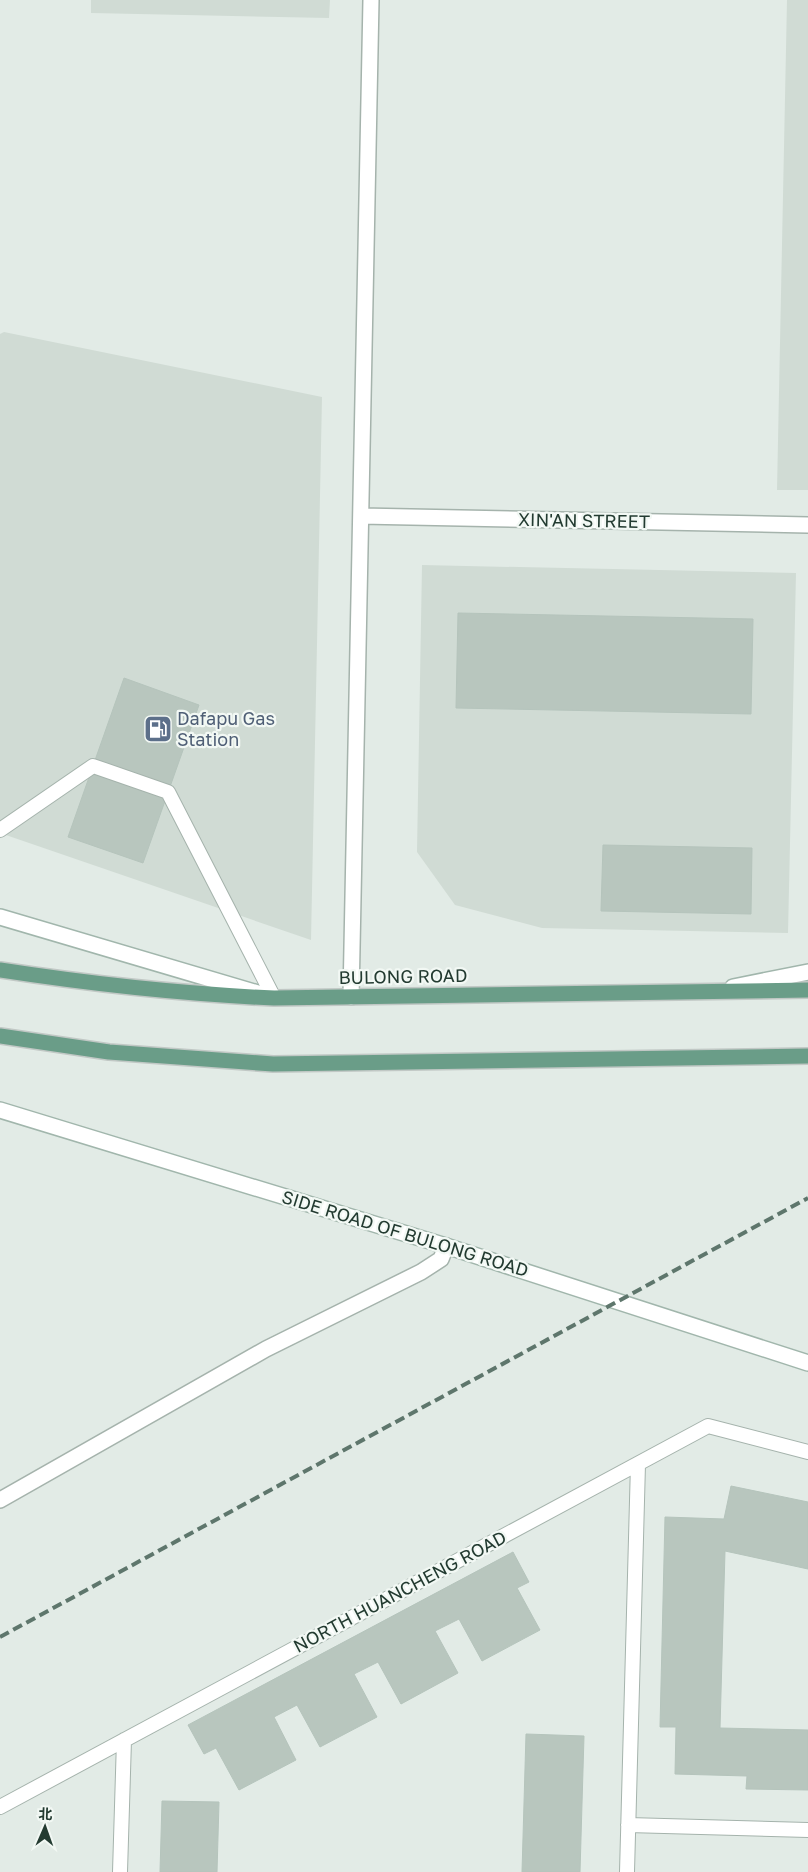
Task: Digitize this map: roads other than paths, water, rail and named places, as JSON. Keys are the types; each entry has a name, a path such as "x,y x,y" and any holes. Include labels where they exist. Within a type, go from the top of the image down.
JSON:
{"main road":[{"name":"BULONG ROAD","path":"0,970 131,988 214,996 274,998 808,990"},
{"path":"0,1036 109,1052 273,1064 808,1056"}],"street":[{"path":"351,997 371,0"},
{"name":"XIN'AN STREET","path":"361,516 808,525"},
{"path":"0,917 274,998"},
{"path":"711,992 808,972"},
{"name":"SIDE ROAD OF BULONG ROAD","path":"0,1110 446,1246 808,1363"},
{"path":"0,1500 266,1349 421,1272 441,1259 446,1246"}],"lane":[{"path":"0,830 93,766 168,792 274,998"},
{"name":"NORTH HUANCHENG ROAD","path":"0,1807 708,1426 808,1452"},
{"path":"626,1872 638,1464"},
{"path":"120,1872 124,1740"},
{"path":"628,1825 808,1830"}],"railway":[{"path":"0,1637 808,1198"}],"place":[{"name":"Dafapu Gas Station","path":"158,729"}]}
